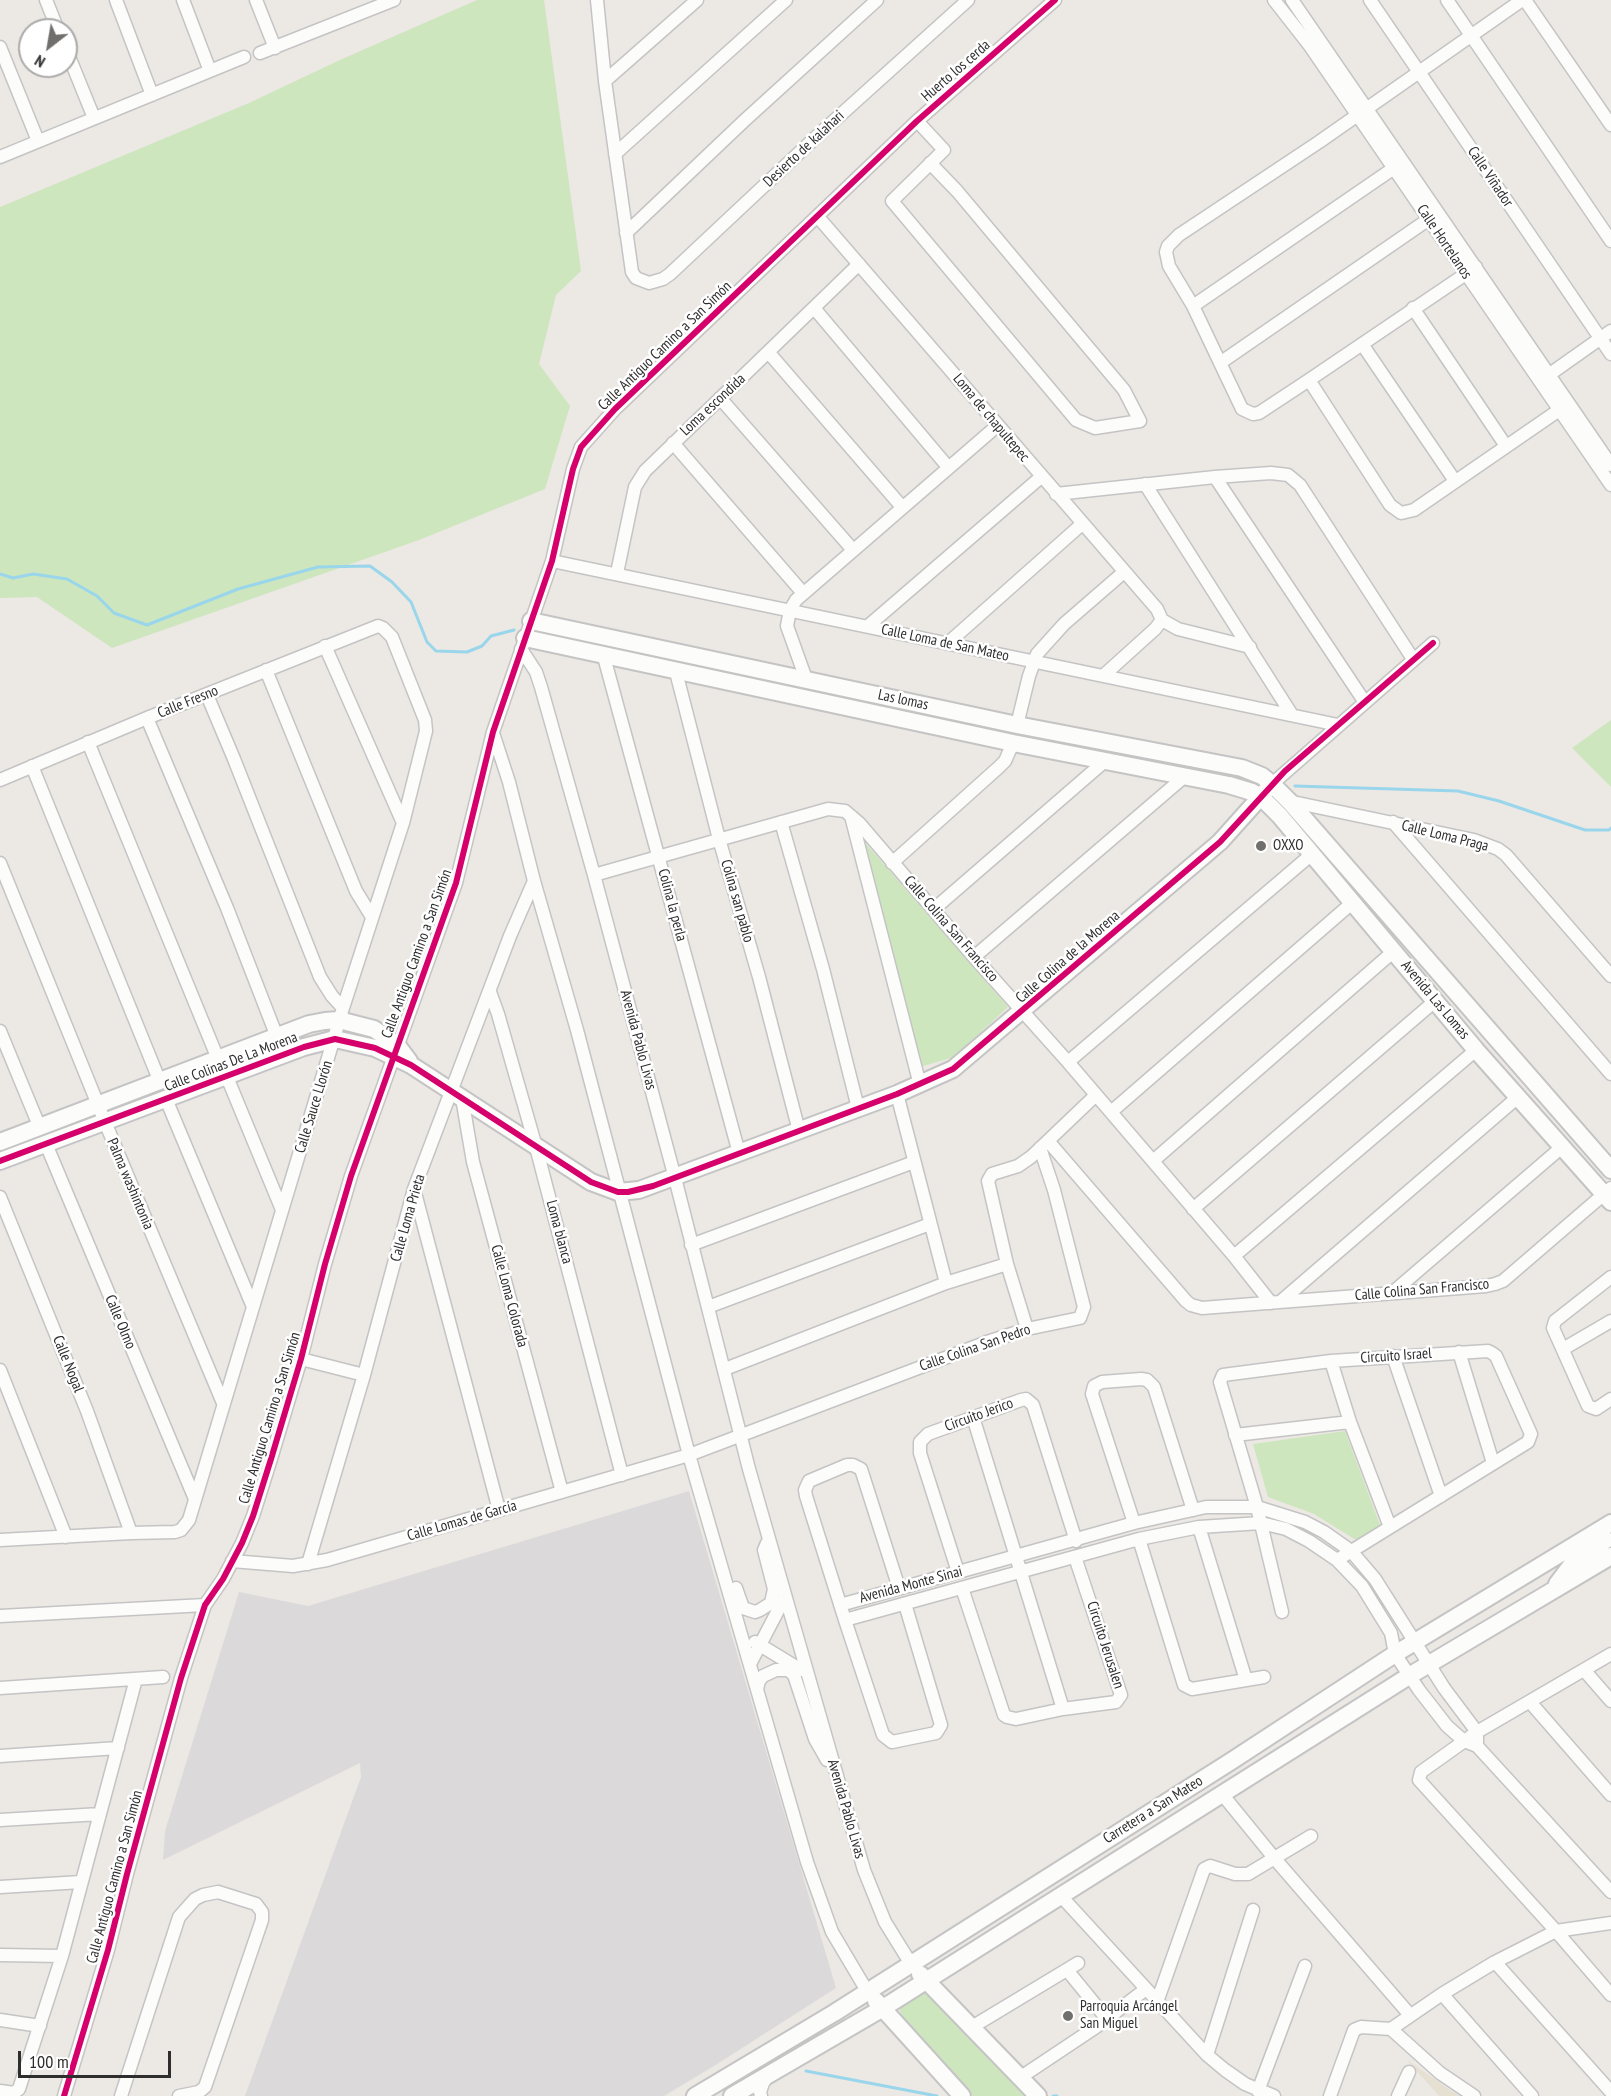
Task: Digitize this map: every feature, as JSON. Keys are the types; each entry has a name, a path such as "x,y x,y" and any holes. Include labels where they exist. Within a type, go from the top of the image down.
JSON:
{"street":[{"path":"46,0 53,18"},
{"path":"116,0 152,95"},
{"path":"183,0 210,71"},
{"path":"256,0 275,48"},
{"path":"260,53 394,0"},
{"path":"597,0 605,81 626,233"},
{"path":"605,81 697,0"},
{"path":"615,153 786,0"},
{"path":"626,233 745,120 877,0"},
{"name":"Desierto de kalahari","path":"626,233 632,272 636,278 655,282 670,274 816,137 968,0"},
{"name":"Huerto los cerda","path":"875,161 917,121 1055,0"},
{"name":"Calle Hortelanos","path":"1274,0 1363,112 1394,168 1429,219 1550,374 1565,407 1611,465"},
{"name":"Calle Hortelanos","path":"1292,0 1363,112 1565,407 1611,485"},
{"name":"Calle Viñador","path":"1370,0 1611,354"},
{"path":"1447,0 1611,241"},
{"path":"1471,270 1259,412 1247,413 1242,409 1193,306 1169,266 1166,252 1168,246 1179,235 1363,112 1523,0 1611,125"},
{"path":"0,47 38,141"},
{"path":"0,156 244,57"},
{"path":"78,78 94,118"},
{"path":"917,121 944,150 930,163 892,201 1076,420 1095,428 1140,421 1124,390 957,191 930,163"},
{"name":"Calle Antiguo Camino a San Simón","path":"64,2096 108,1950 181,1678 205,1605 223,1579 253,1516 301,1359 325,1264 351,1176 456,883 493,732 552,561 580,447 615,409 875,161"},
{"path":"1193,306 1394,168"},
{"name":"Loma de chapultepec","path":"818,217 1157,609 1162,620"},
{"path":"1221,363 1429,219"},
{"name":"Loma escondida","path":"617,573 635,487 645,471 859,264"},
{"path":"814,308 948,467"},
{"path":"1413,308 1506,446"},
{"path":"1550,374 1611,331"},
{"path":"1362,344 1455,481"},
{"path":"769,353 902,507"},
{"path":"1309,380 1390,505 1401,513 1414,510 1565,407"},
{"path":"720,398 853,550"},
{"path":"806,679 788,626 790,610 803,593 997,426"},
{"path":"673,443 803,593"},
{"path":"1056,494 1271,472 1288,475 1295,480 1413,659"},
{"path":"868,626 1041,477"},
{"path":"1215,477 1364,701"},
{"path":"1145,484 1292,715"},
{"path":"948,643 1082,524"},
{"name":"Calle Loma de San Mateo","path":"552,561 1338,725"},
{"path":"1017,724 1033,662 1051,636 1124,572"},
{"path":"1104,675 1162,620 1178,629 1250,647"},
{"name":"Las lomas","path":"531,621 1017,724 1242,768 1262,776 1272,784"},
{"name":"Calle Fresno","path":"0,780 88,742 378,626"},
{"name":"Calle Sauce Llorón","path":"131,1533 175,1532 185,1526 189,1520 341,1014 404,823 426,731 425,720 392,637 378,626"},
{"name":"Calle Colina de la Morena","path":"618,1192 639,1190 675,1178 897,1094 953,1070 1220,842 1272,784 1432,643"},
{"name":"Las lomas","path":"523,644 604,657 1013,743 1242,788 1261,797"},
{"name":"Avenida Pablo Livas","path":"523,644 541,687 594,875 675,1178 740,1437 864,1870 885,1922 911,1964 1038,2096"},
{"path":"325,646 359,727 404,823"},
{"name":"Colina la perla","path":"604,657 739,1154"},
{"path":"266,670 356,891 372,917"},
{"name":"Colina san pablo","path":"676,672 719,839 800,1131"},
{"path":"207,694 320,977 341,1014"},
{"path":"147,718 277,1036"},
{"path":"493,732 574,1020 688,1455 807,1862 832,1932 867,1991 962,2096"},
{"path":"88,742 218,1059"},
{"path":"892,863 999,767 1005,761 1013,743"},
{"path":"934,909 1105,761"},
{"path":"33,766 160,1082"},
{"path":"974,957 1184,777"},
{"name":"Avenida Las Lomas","path":"1272,784 1611,1170"},
{"name":"Avenida Las Lomas","path":"1261,797 1312,854 1476,1050 1562,1147 1609,1195"},
{"name":"Calle Loma Praga","path":"1261,797 1392,822 1474,840 1498,849 1506,855 1611,976"},
{"path":"594,875 828,810 837,809 851,815 920,1085"},
{"name":"Calle Colina San Francisco","path":"851,815 1275,1302"},
{"path":"781,822 823,969 858,1108"},
{"path":"1392,822 1611,1074"},
{"path":"1068,1062 1312,854"},
{"name":"Palma washintonia","path":"0,863 105,1122 223,1403"},
{"name":"Calle Loma Prieta","path":"308,1564 364,1375 414,1189 456,1094 510,936 534,881"},
{"path":"1111,1112 1352,903"},
{"path":"1153,1161 1394,951"},
{"name":"Loma blanca","path":"490,992 502,1026 536,1147 622,1475"},
{"path":"1193,1209 1435,1001"},
{"name":"Calle Colinas De La Morena","path":"0,1142 277,1036 341,1014 374,1029 411,1065 536,1147 591,1182 618,1192"},
{"path":"0,1031 40,1128"},
{"name":"Calle Colinas De La Morena","path":"0,1161 304,1047 335,1039 396,1050"},
{"path":"1234,1256 1476,1050"},
{"path":"227,1077 282,1210"},
{"name":"Calle Loma Colorada","path":"456,1094 562,1492"},
{"path":"897,1094 946,1283"},
{"path":"1028,1329 1007,1264 988,1178 995,1173 1024,1163 1096,1095"},
{"path":"1275,1302 1518,1097"},
{"path":"166,1099 253,1307"},
{"name":"Calle Olmo","path":"46,1144 195,1498"},
{"name":"Calle Colina San Francisco","path":"1044,1144 1186,1301 1195,1307 1486,1286 1503,1281 1609,1195"},
{"name":"Calle Colina San Pedro","path":"688,1455 987,1342 1028,1329 1075,1320 1083,1315 1084,1307 1044,1144"},
{"path":"1392,1293 1562,1147"},
{"path":"691,1245 914,1162"},
{"path":"414,1189 499,1510"},
{"name":"Calle Nogal","path":"0,1197 87,1411 131,1533"},
{"path":"708,1307 930,1224"},
{"path":"724,1369 946,1283 1007,1264"},
{"path":"1611,1277 1555,1321 1553,1328 1588,1406 1596,1408 1611,1399"},
{"path":"1563,1349 1611,1322"},
{"name":"Circuito Israel","path":"1282,1612 1257,1507 1220,1382 1223,1375 1331,1361 1488,1350 1496,1356 1531,1434 1528,1442 1337,1560"},
{"path":"1459,1352 1493,1463"},
{"path":"1393,1356 1441,1496"},
{"path":"301,1359 364,1375"},
{"path":"1331,1361 1350,1422 1390,1527"},
{"path":"0,1370 66,1536"},
{"path":"1134,1523 1092,1394 1094,1386 1102,1382 1141,1379 1147,1380 1154,1387 1193,1510"},
{"name":"Circuito Jerico","path":"958,1572 919,1447 920,1442 928,1434 1021,1400 1030,1401 1076,1541"},
{"path":"973,1417 1063,1709"},
{"path":"1235,1434 1350,1422"},
{"name":"Calle Lomas de García","path":"232,1561 278,1566 308,1564 688,1455"},
{"path":"840,1605 805,1490 806,1485 813,1478 847,1465 857,1466 864,1475 899,1588"},
{"name":"Avenida Monte Sinai","path":"1464,1741 1448,1726 1409,1676 1395,1654 1391,1633 1362,1586 1337,1560 1309,1541 1286,1529 1261,1523 1199,1527 1139,1539 845,1620 840,1605 1134,1523 1193,1510 1226,1506 1257,1507 1305,1522 1351,1551 1375,1579 1415,1643 1477,1732"},
{"name":"Carretera a San Mateo","path":"695,2096 911,1964 1233,1760 1395,1654 1611,1524"},
{"path":"1199,1527 1246,1680"},
{"path":"0,1540 131,1533"},
{"path":"1551,1592 1572,1564 1611,1537"},
{"path":"721,1567 731,1571 743,1608 754,1612 765,1608 771,1603 774,1589 764,1550 769,1539"},
{"path":"1139,1539 1184,1685 1192,1689 1264,1677"},
{"name":"Carretera a San Mateo","path":"732,2096 883,2008 1409,1676 1611,1556"},
{"name":"Circuito Jerusalen","path":"962,1588 1004,1715 1016,1719 1063,1709 1116,1702 1121,1695 1076,1557"},
{"path":"750,1664 786,1597"},
{"path":"845,1620 885,1738 892,1742 936,1733 940,1725 905,1604"},
{"path":"0,1616 205,1605"},
{"path":"742,1637 761,1645 807,1674"},
{"path":"1611,1654 1477,1732 1421,1772 1419,1780 1611,1995"},
{"path":"757,1689 763,1676 776,1670 788,1670 794,1676 815,1739 837,1777"},
{"path":"1584,1670 1611,1701"},
{"path":"0,1688 163,1677"},
{"path":"0,2091 14,2093 19,2089 40,2026 63,1956 136,1678"},
{"path":"1530,1702 1611,1795"},
{"path":"1477,1732 1477,1746"},
{"path":"1464,1741 1477,1746 1611,1892"},
{"path":"0,1756 118,1748"},
{"path":"1233,1760 1232,1773 1217,1784 1217,1789 1410,2015"},
{"path":"0,1820 100,1814"},
{"path":"1157,2002 1204,1869 1210,1866 1241,1875 1248,1874 1311,1836"},
{"path":"1072,1861 1067,1876 1054,1886 1055,1893 1060,1895 1207,2055 1225,2070 1258,2091 1274,2096"},
{"path":"0,1887 81,1882"},
{"path":"121,2096 179,1917 195,1899 219,1892 256,1904 262,1912 262,1920 205,2088 199,2092 179,2096"},
{"path":"1207,2055 1253,1910"},
{"path":"1330,2096 1354,2030 1361,2028 1391,2029 1442,1994 1495,1962 1556,1931 1611,1923"},
{"path":"0,1954 63,1956"},
{"path":"1495,1962 1611,2092"},
{"path":"1258,2091 1305,1966"},
{"path":"972,2027 1072,1967 1107,2019"},
{"path":"1021,2077 1107,2019 1146,1989"},
{"path":"1442,1994 1532,2096"},
{"path":"0,2020 40,2026"},
{"path":"1391,2029 1440,2073 1473,2096"},
{"path":"1398,2096 1408,2072"},
{"path":"761,2096 763,2083 770,2074"}],"shaded area":[{"path":"689,1491 836,1988 664,2096 245,2096 361,1777 360,1763 163,1860 165,1831 239,1592 308,1606"},
{"path":"1406,2059 1450,2090 1460,2096 1439,2096"}],"green space":[{"path":"477,0 544,0 581,271 556,295 539,364 570,406 545,489 419,540 112,648 37,597 0,598 0,207 249,103 342,59"},
{"path":"1611,720 1611,787 1572,748"},
{"path":"861,838 1008,1007 954,1057 920,1067"},
{"path":"1345,1431 1380,1525 1356,1540 1314,1514 1268,1497 1253,1444"},
{"path":"926,1990 1027,2096 973,2096 900,2011 900,2006"}],"waterway":[{"path":"0,574 13,578 33,574 67,579 97,596 114,613 147,625 238,589 318,567 370,566 392,582 411,602 427,642 436,651 467,652 482,646 491,636 514,630"},
{"path":"757,679 998,730"},
{"path":"1065,742 1248,780"},
{"path":"1295,786 1458,791 1499,801 1585,830 1609,830 1611,828"},
{"path":"806,2071 937,2096"}],"cycle path":[{"path":"64,2096 108,1950 181,1678 205,1605 223,1579 253,1516 301,1359 325,1264 351,1176 456,883 493,732 552,561 573,469 581,447 615,409 917,121 1055,0"},
{"path":"0,1161 304,1047 335,1039 375,1048 411,1065 591,1182 618,1192 653,1186 897,1094 953,1069 1220,842 1285,771 1433,643"}],"place":[{"name":"OXXO","path":"1261,846"},
{"name":"Parroquia Arcángel San Miguel","path":"1068,2016"}]}
